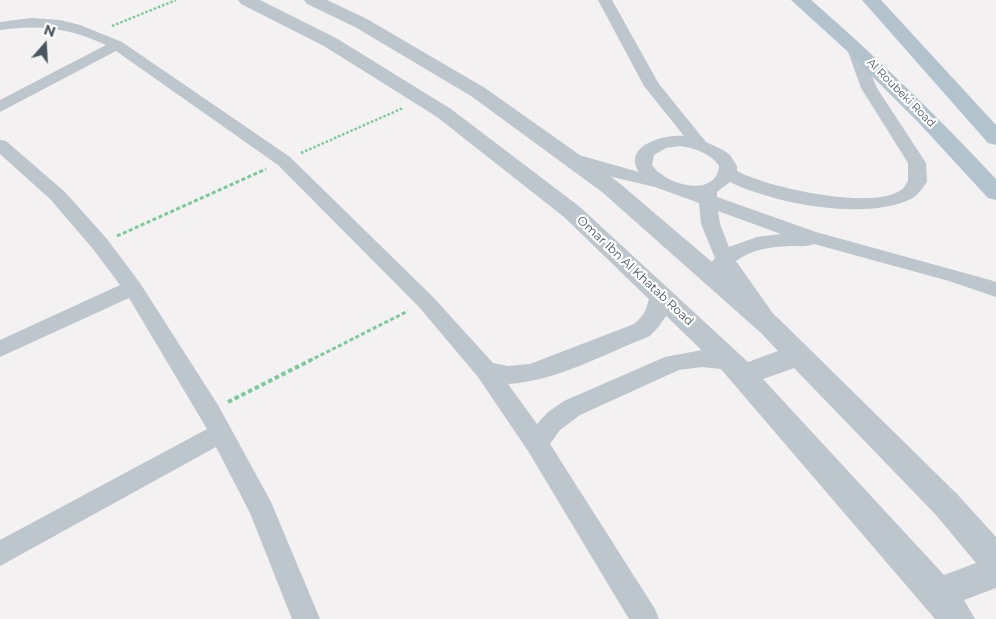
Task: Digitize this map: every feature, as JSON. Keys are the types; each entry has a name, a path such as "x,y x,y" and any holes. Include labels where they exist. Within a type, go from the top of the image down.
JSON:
{"main road":[{"name":"Al Roubeki Road","path":"800,0 853,46 926,117 996,193"},
{"path":"871,0 994,135"}],"street":[{"name":"Omar Ibn Al Khatab Road","path":"247,0 330,42 444,113 572,212 736,368 948,606"},
{"path":"313,0 361,22 478,92 718,268 770,326 947,505 996,562"},
{"path":"605,0 652,86 699,144 721,156 727,168 727,173 708,194"},
{"path":"0,26 32,22 56,23 77,27 95,34 117,45 284,161 426,302 486,371 536,444 645,619"},
{"path":"0,107 117,45"},
{"path":"727,173 749,184 779,193 836,203 890,201 899,198 913,189 919,177 917,163 869,88 853,46"},
{"path":"699,144 671,141 662,143 645,154 643,165 650,177 665,186 708,194 762,220 831,242 958,277 996,290"},
{"path":"0,145 58,196 100,244 133,288 215,422 262,510 306,619"},
{"path":"568,157 610,171 657,182"},
{"path":"708,194 718,268"},
{"path":"718,268 745,248 767,242 795,240 831,242"},
{"path":"0,350 133,288"},
{"path":"486,371 508,375 530,373 551,368 642,330 653,320 660,308 660,295"},
{"path":"536,444 545,429 557,417 572,408 665,367 691,358 710,358 736,368 799,356"},
{"path":"0,554 215,422"},
{"path":"948,606 996,572"}],"path":[{"path":"95,34 176,0"},
{"path":"100,244 422,99"},
{"path":"215,422 426,302"}]}
